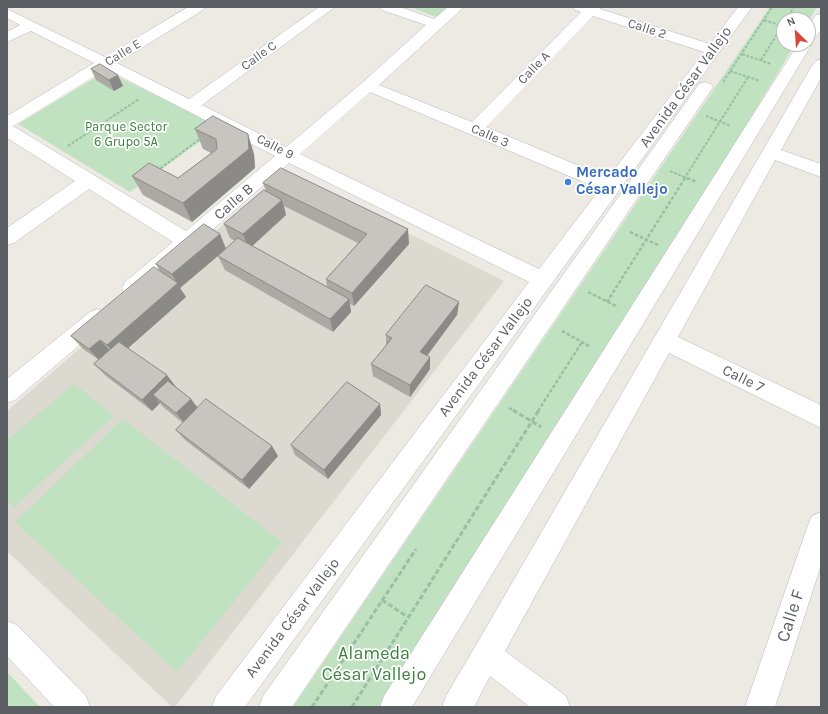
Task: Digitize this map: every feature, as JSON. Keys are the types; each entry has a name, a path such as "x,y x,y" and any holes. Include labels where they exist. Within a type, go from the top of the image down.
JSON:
{"street":[{"name":"Calle E","path":"7,123 196,7"},
{"name":"Calle C","path":"191,105 328,7"},
{"path":"388,7 436,24"},
{"name":"Calle B","path":"7,393 188,242 368,86 436,24 458,7"},
{"name":"Avenida César Vallejo","path":"227,707 745,7"},
{"name":"Calle 2","path":"588,8 714,50"},
{"name":"Calle A","path":"475,129 588,8"},
{"name":"Calle 9","path":"7,13 224,121 288,155 543,280"},
{"name":"Avenida César Vallejo","path":"274,707 762,14"},
{"path":"7,38 31,25"},
{"path":"395,707 800,52"},
{"path":"457,707 666,341 771,152 817,78"},
{"name":"Calle 3","path":"368,86 475,129 612,188"},
{"path":"7,130 188,242"},
{"path":"771,152 821,171"},
{"path":"7,238 88,180"},
{"name":"Calle 7","path":"666,341 821,417"},
{"name":"Calle F","path":"760,707 821,524"},
{"path":"7,635 75,707"},
{"path":"486,655 555,707"}],"path":[{"path":"762,14 776,21"},
{"path":"761,60 776,35"},
{"path":"742,54 772,64"},
{"path":"730,71 761,82"},
{"path":"607,302 748,77"},
{"path":"51,157 156,88"},
{"path":"702,115 733,126"},
{"path":"157,170 224,121"},
{"path":"666,169 699,182"},
{"path":"626,230 660,245"},
{"path":"586,291 621,308"},
{"path":"560,330 596,349"},
{"path":"352,707 582,342"},
{"path":"509,408 542,427"},
{"path":"382,600 408,617"}],"shaded area":[{"path":"285,172 504,281 175,707 172,707 7,551 7,411"}],"green space":[{"path":"411,7 452,7 438,18"},
{"name":"Alameda César Vallejo","path":"770,7 817,7 814,12 776,12 776,52 790,52 398,707 293,707"},
{"name":"Parque Sector 6 Grupo 5A","path":"106,71 220,127 130,192 18,124"},
{"path":"74,384 114,416 14,507 7,500 7,440"},
{"path":"123,419 282,542 177,672 15,522"},
{"path":"7,672 40,707 7,707"}],"building":[{"path":"100,64 118,75 109,80 91,69"},
{"path":"213,116 248,134 249,149 183,203 132,176 149,163 178,178 217,149 216,139 195,129"},
{"path":"281,168 408,229 352,293 326,279 367,234 263,183"},
{"path":"264,190 282,200 243,234 224,224"},
{"path":"204,224 220,234 172,274 156,264"},
{"path":"238,238 349,299 330,319 218,256"},
{"path":"154,267 178,283 107,345 100,340 89,349 71,336"},
{"path":"426,285 459,302 420,352 430,357 410,385 371,364 392,338 386,335"},
{"path":"119,342 167,375 142,400 94,364"},
{"path":"168,381 191,399 176,413 153,395"},
{"path":"347,382 380,404 324,470 291,445"},
{"path":"206,399 272,446 242,480 176,430"}],"place":[{"name":"Mercado César Vallejo","path":"568,182"}]}
